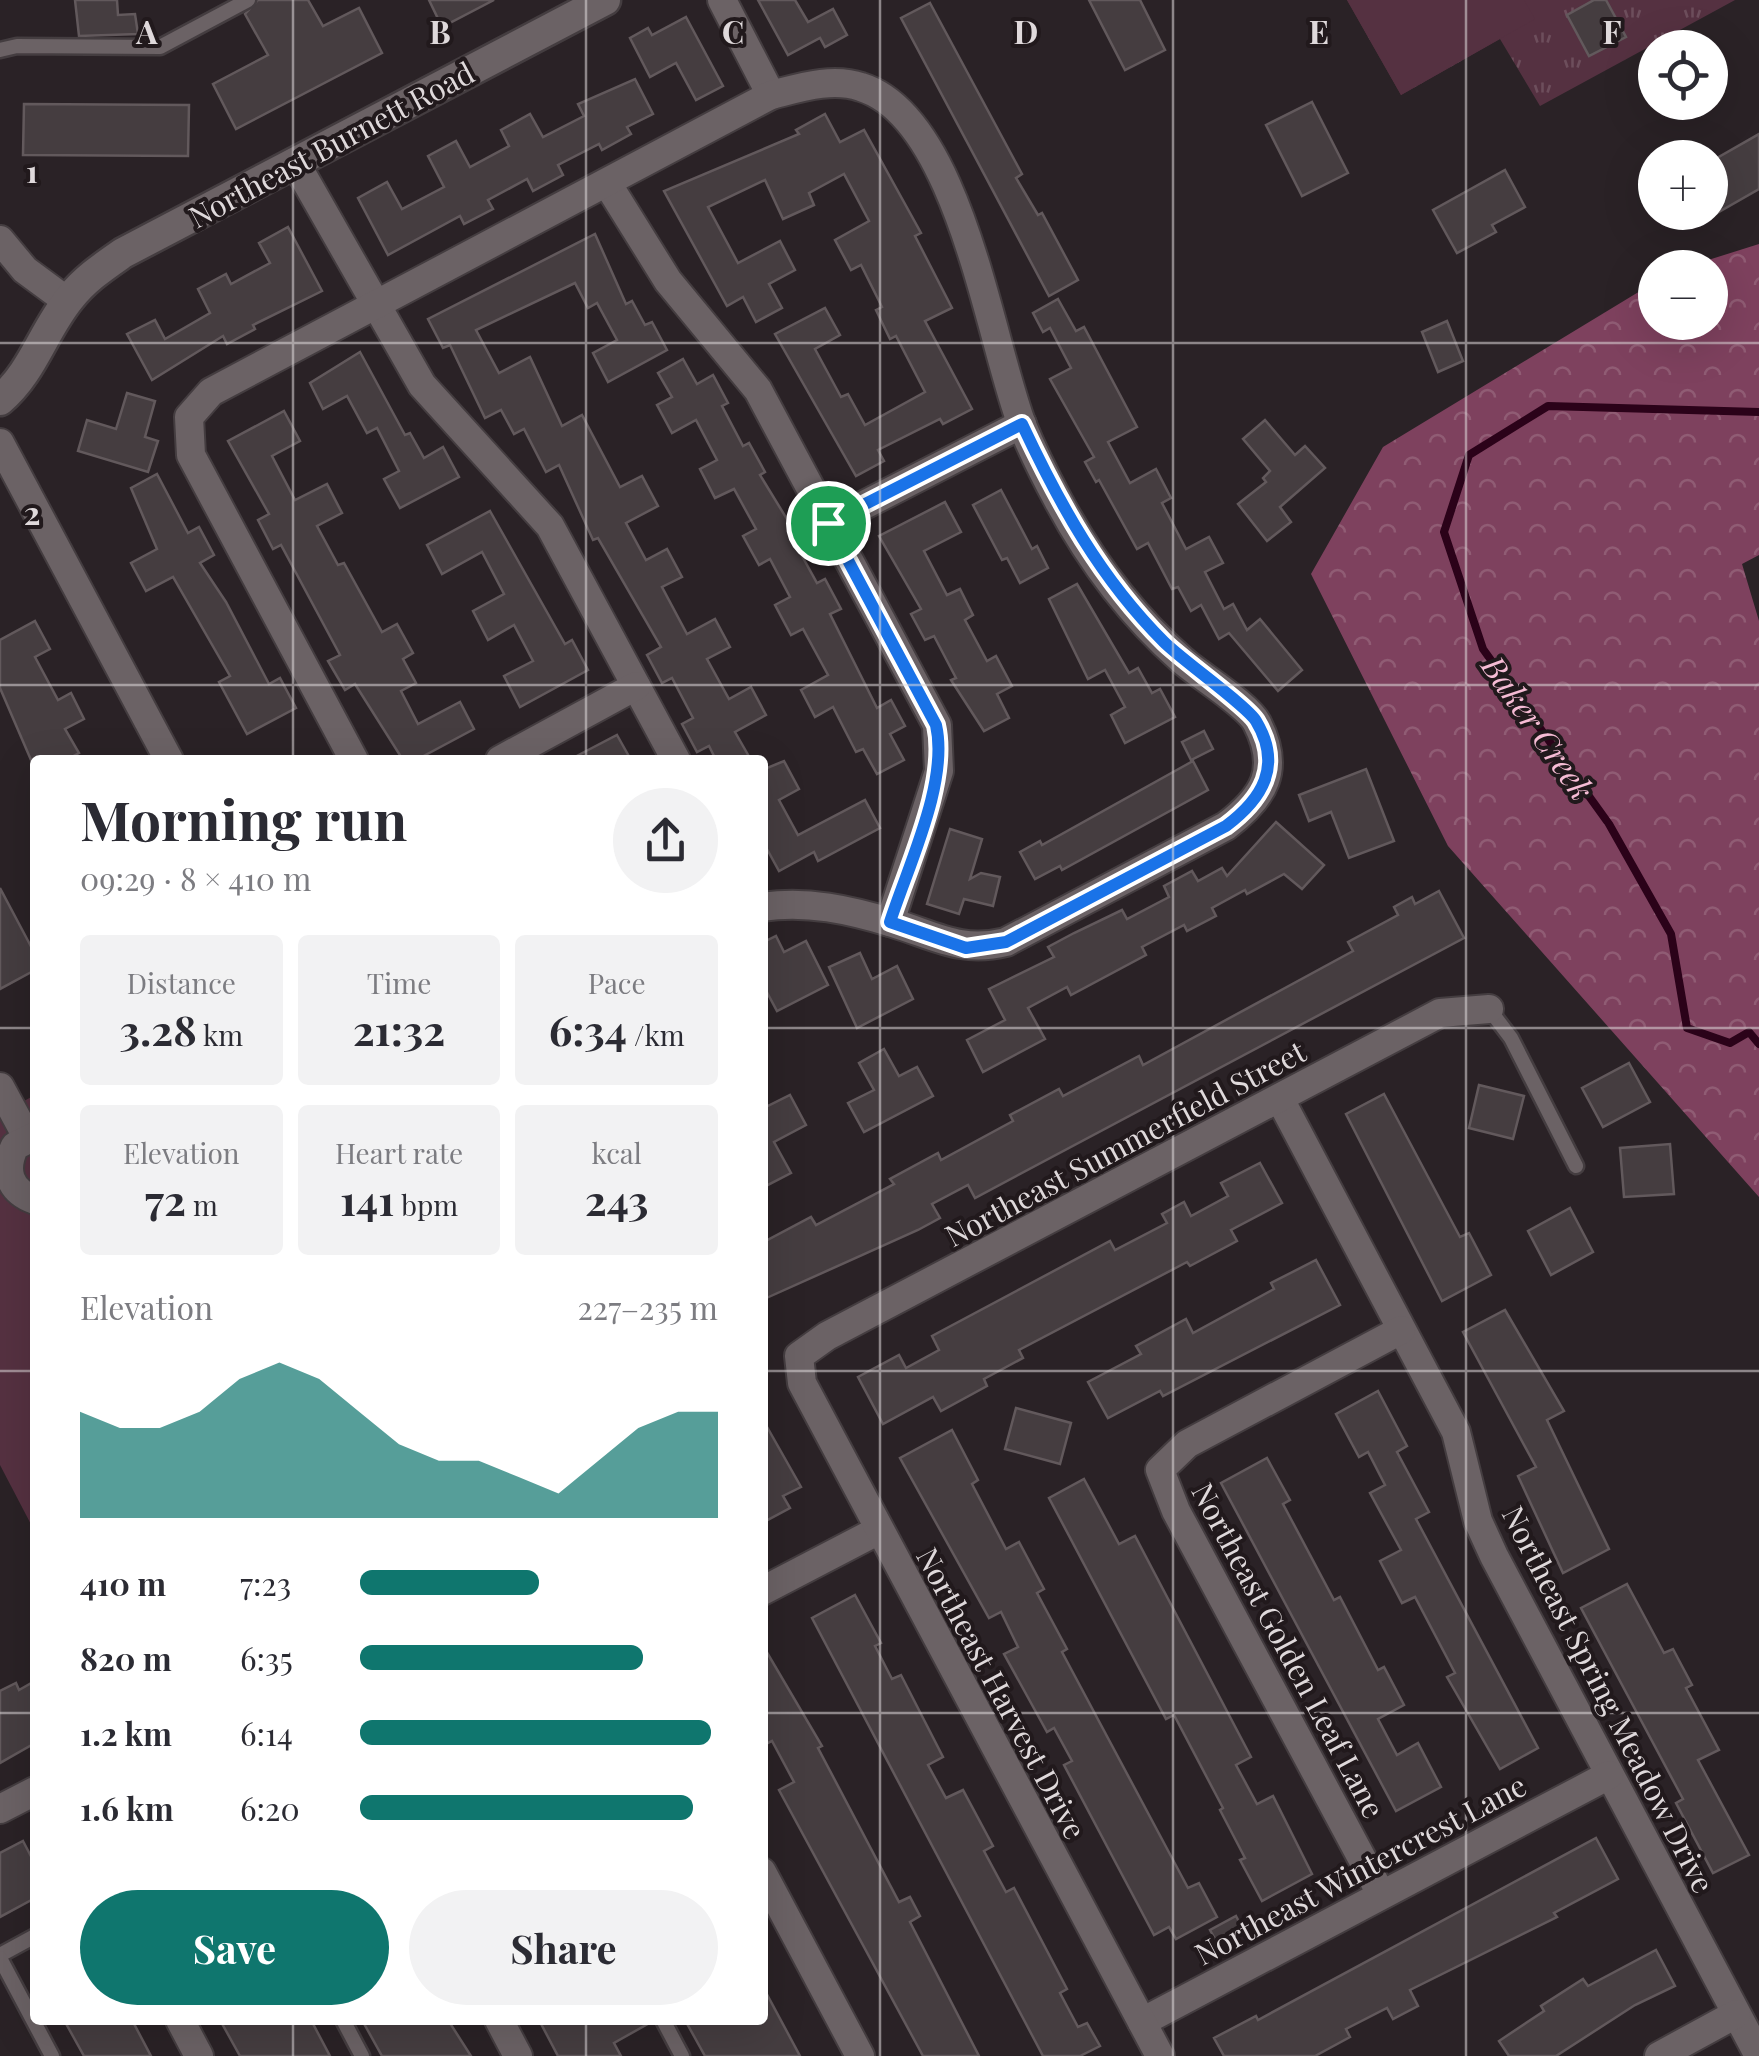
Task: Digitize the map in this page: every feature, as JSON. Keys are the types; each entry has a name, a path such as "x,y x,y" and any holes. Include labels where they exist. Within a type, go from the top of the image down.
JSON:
{"street":[{"name":"Northeast Burnett Road","path":"0,400 20,383 67,301 91,275 123,253 605,0"},
{"path":"722,0 772,96"},
{"path":"351,755 192,455 189,417 211,392 772,96 813,84 860,86 890,103 918,129 934,158 972,253 1022,424 1082,543 1131,609 1180,658 1256,719 1266,748 1266,786 1255,804 1226,826 1006,942 966,948 890,922 811,903 768,907"},
{"path":"295,162 422,384 550,526 673,755"},
{"path":"607,182 668,281 758,390 936,725 941,744 939,770 890,922"},
{"path":"0,240 26,270 67,301"},
{"path":"828,523 1022,424"},
{"path":"0,443 167,755"},
{"path":"509,755 636,686"},
{"name":"Northeast Summerfield Street","path":"798,1356 827,1336 1440,1014 1489,1009"},
{"path":"0,1088 30,1134"},
{"name":"Northeast Spring Meadow Drive","path":"1280,1099 1456,1432 1486,1538 1759,2056"},
{"path":"30,1137 15,1146 7,1169 15,1188 30,1197"},
{"name":"Northeast Golden Leaf Lane","path":"1380,1894 1176,1511 1160,1470 1188,1444 1401,1330"},
{"name":"Northeast Harvest Drive","path":"798,1356 802,1383 1160,2056"},
{"path":"768,1587 879,1530"},
{"name":"Northeast Wintercrest Lane","path":"1142,2022 1609,1775"},
{"path":"0,1809 30,1793"},
{"path":"768,1883 860,2056"},
{"path":"1659,2056 1736,2014"},
{"path":"183,2025 199,2056"},
{"path":"502,2025 518,2056"}],"lane":[{"path":"0,50 17,46 160,47 248,0"},
{"path":"1489,1009 1511,1038 1576,1166"},
{"path":"30,1939 0,1957 30,2014"},
{"path":"36,2025 52,2056"},
{"path":"346,2025 362,2056"},
{"path":"666,2025 682,2056"}],"green space":[{"path":"1347,0 1735,0 1680,30 1638,30 1638,53 1540,106 1500,39 1401,95"},
{"path":"1347,0 1524,0 1535,19 1401,95"},
{"path":"1759,244 1759,555 1742,564 1759,621 1759,1197 1448,846 1311,574 1383,447 1638,292 1638,340 1728,340 1728,254"},
{"path":"30,1098 30,1522 0,1465 0,1114"}],"building":[{"path":"75,0 117,0 118,15 135,14 138,34 79,36"},
{"path":"258,0 308,0 323,26 359,8 382,53 236,129 213,84 268,55 245,14"},
{"path":"429,0 494,0 442,27"},
{"path":"758,0 795,0 808,22 833,9 847,35 825,47 820,38 788,55"},
{"path":"1089,0 1140,0 1165,50 1125,70"},
{"path":"1594,0 1606,0 1626,37 1589,56 1567,15"},
{"path":"930,3 1022,174 1016,178 1038,215 1042,213 1078,280 1049,296 901,18"},
{"path":"686,17 723,86 696,100 676,63 650,77 630,38 648,28 652,35"},
{"path":"635,79 653,114 627,127 631,134 602,150 599,144 558,165 563,175 533,191 527,179 488,200 493,209 464,224 460,216 388,255 358,198 387,182 402,209 444,187 428,156 456,141 470,167 509,146 501,130 530,114 543,137 584,116 578,104"},
{"path":"1312,102 1348,173 1302,196 1266,125"},
{"path":"24,104 189,105 188,156 23,155"},
{"path":"825,114 840,142 864,130 921,233 915,236 952,308 925,321 972,409 943,424 940,419 878,450 884,461 856,476 775,334 825,308 840,335 815,349 841,397 848,394 865,425 925,392 896,336 890,339 876,310 882,307 861,265 851,270 835,240 869,221 844,174 809,193 814,205 783,219 765,180 708,207 738,263 780,241 795,270 769,284 782,308 756,322 743,297 727,306 664,191 799,134 796,130"},
{"path":"1759,134 1759,189 1728,207 1728,152"},
{"path":"1505,170 1525,207 1492,225 1496,232 1457,253 1433,210"},
{"path":"288,227 322,291 253,325 255,329 227,344 223,336 152,380 127,334 155,320 165,339 210,313 198,289 226,274 231,284 270,263 259,243"},
{"path":"595,234 626,304 632,301 645,325 652,322 667,350 608,382 593,353 617,340 597,303 588,308 575,283 476,330 499,373 530,357 562,426 582,415 620,487 642,476 658,506 626,523 646,560 667,549 682,577 662,587 687,634 715,619 730,647 707,659 729,699 751,687 766,715 735,732 748,755 714,755 709,746 697,752 682,724 693,718 672,678 662,683 647,655 661,647 598,538 593,540 559,465 546,472 524,429 514,434 501,410 485,418 450,345 443,348 428,319"},
{"path":"1058,299 1076,331 1084,327 1137,427 1108,442 1130,483 1156,469 1171,498 1162,503 1186,549 1209,537 1223,563 1205,572 1224,609 1233,604 1247,630 1260,619 1302,670 1278,691 1229,633 1219,639 1201,605 1191,611 1178,587 1172,589 1148,543 1137,549 1099,480 1096,482 1085,462 1094,457 1050,379 1071,368 1050,328 1043,332 1033,313"},
{"path":"1447,321 1463,361 1438,372 1422,332"},
{"path":"360,352 405,435 410,433 424,458 443,447 459,477 400,508 384,479 399,471 377,428 367,433 347,396 323,409 310,383"},
{"path":"683,359 697,384 713,375 728,403 722,406 743,446 749,443 765,472 760,475 801,542 796,545 817,583 825,579 841,609 830,614 877,708 891,700 905,726 890,734 904,760 877,774 863,749 856,752 833,707 815,717 801,690 828,675 803,629 791,635 775,605 790,597 770,559 759,565 743,536 756,529 734,489 715,498 700,469 717,460 696,420 672,433 657,405 672,397 658,373"},
{"path":"127,393 155,401 145,437 158,441 148,472 78,451 87,420 116,429"},
{"path":"284,411 300,441 272,456 295,500 327,484 342,513 317,526 338,565 344,563 382,632 397,624 413,653 403,659 416,683 401,691 418,724 460,702 474,729 425,755 400,755 355,684 345,690 328,661 340,655 281,545 273,549 258,520 269,514 228,441"},
{"path":"1265,420 1295,455 1305,446 1325,468 1280,507 1291,522 1267,541 1238,504 1266,482 1263,478 1270,471 1243,439"},
{"path":"157,474 188,533 199,527 214,555 200,563 226,602 269,684 280,678 296,708 247,734 219,682 230,676 173,577 146,591 131,563 157,549 131,488"},
{"path":"1001,490 1032,549 1037,546 1048,568 1020,583 1007,558 1002,560 973,505"},
{"path":"945,502 961,532 924,551 947,595 960,589 973,615 965,620 987,661 996,656 1012,686 997,694 1009,718 984,731 951,680 956,678 934,636 925,640 911,614 921,609 879,536"},
{"path":"490,511 565,644 572,640 588,670 520,707 504,676 533,661 514,625 488,640 473,611 504,594 482,552 442,574 427,545"},
{"path":"1077,584 1129,673 1138,668 1152,693 1160,689 1175,717 1125,743 1111,715 1125,707 1105,670 1088,679 1049,599"},
{"path":"35,621 50,649 35,657 58,700 71,693 84,719 65,729 79,753 30,758 0,688 0,640"},
{"path":"1204,731 1213,749 1191,760 1182,742"},
{"path":"617,735 628,755 579,755"},
{"path":"784,761 799,789 779,800 798,835 865,800 880,828 818,861 814,852 779,871 768,851 768,768"},
{"path":"1193,761 1208,790 1062,870 1060,866 1035,879 1020,852 1040,841 1042,845"},
{"path":"1366,769 1394,841 1349,858 1331,812 1309,821 1299,795"},
{"path":"1276,822 1324,865 1302,889 1284,874 1247,894 1245,890 1212,908 1216,916 1187,931 1184,925 1142,947 1146,955 1071,995 1067,987 1028,1008 1045,1039 983,1072 967,1040 1005,1020 989,989 1054,957 1048,947 1074,933 1122,910 1127,919 1169,897 1164,886 1192,871 1198,881 1222,868 1227,876"},
{"path":"950,829 982,839 970,879 981,873 1000,877 993,906 964,899 959,914 927,904"},
{"path":"0,888 30,945 30,973 0,989"},
{"path":"1439,891 1464,938 975,1198 968,1185 932,1204 940,1218 918,1230 768,1297 768,1240 811,1217 816,1225 894,1184 890,1179 938,1153 941,1160 1013,1121 1010,1115 1059,1089 1063,1096 1139,1056 1143,1065 1353,951 1348,942 1398,915 1394,907 1412,897 1415,904"},
{"path":"776,936 784,952 806,941 828,985 777,1011 768,994 768,940"},
{"path":"860,953 872,979 897,966 913,999 857,1028 829,967"},
{"path":"884,1049 899,1076 917,1067 933,1096 864,1132 848,1103 874,1090 859,1063"},
{"path":"1629,1063 1650,1102 1603,1127 1582,1088"},
{"path":"1479,1085 1524,1096 1513,1139 1469,1128"},
{"path":"1384,1094 1460,1237 1469,1233 1491,1275 1442,1301 1346,1114"},
{"path":"790,1095 806,1125 774,1142 791,1173 768,1185 768,1106"},
{"path":"1670,1144 1674,1194 1624,1197 1620,1148"},
{"path":"1260,1163 1282,1203 1231,1230 1237,1241 1190,1266 1187,1262 1019,1350 1023,1358 984,1379 987,1386 941,1411 933,1397 883,1424 858,1377 899,1355 906,1368 939,1350 932,1336 1110,1241 1115,1250 1167,1223 1162,1214 1184,1202 1191,1216 1228,1196 1221,1183"},
{"path":"1570,1208 1593,1252 1551,1275 1528,1231"},
{"path":"1316,1260 1340,1305 1163,1396 1160,1391 1108,1418 1088,1382 1141,1354 1136,1346 1186,1319 1193,1333 1274,1289 1271,1283"},
{"path":"1505,1310 1564,1411 1547,1420 1609,1549 1563,1573 1518,1476 1536,1467 1463,1332"},
{"path":"1378,1391 1407,1446 1397,1452 1429,1512 1416,1519 1538,1748 1500,1769 1447,1677 1455,1673 1415,1597 1402,1603 1380,1561 1401,1550 1370,1493 1385,1485 1368,1452 1359,1457 1336,1414"},
{"path":"1016,1408 1071,1423 1060,1464 1005,1449"},
{"path":"768,1429 801,1487 783,1496 790,1508 768,1520"},
{"path":"952,1430 978,1480 972,1484 1006,1549 1019,1542 1044,1589 1037,1593 1067,1649 1062,1652 1188,1888 1199,1883 1217,1917 1176,1939 1169,1927 1154,1935 1064,1765 1072,1761 1054,1728 1047,1732 1004,1654 1018,1647 1001,1612 989,1618 900,1458"},
{"path":"1267,1458 1290,1500 1283,1504 1334,1600 1340,1597 1378,1670 1384,1667 1404,1705 1378,1719 1397,1755 1418,1743 1441,1787 1396,1811 1221,1483"},
{"path":"1084,1479 1119,1544 1135,1536 1251,1757 1236,1765 1257,1804 1273,1796 1312,1874 1262,1901 1240,1860 1245,1858 1220,1810 1223,1808 1174,1715 1166,1719 1049,1498"},
{"path":"1627,1584 1664,1653 1673,1649 1692,1685 1686,1688 1719,1750 1698,1760 1749,1855 1713,1873 1676,1803 1683,1799 1581,1608"},
{"path":"855,1595 881,1643 875,1646 892,1679 901,1675 943,1757 928,1765 946,1798 963,1790 993,1846 984,1851 1006,1892 1014,1888 1067,1989 1060,1993 1078,2027 1087,2023 1100,2046 1080,2056 1043,2056 812,1618"},
{"path":"768,1654 822,1746 818,1748 899,1902 910,1897 920,1916 910,1922 979,2056 923,2056 779,1790 794,1782 772,1741 768,1743"},
{"path":"16,1683 19,1690 30,1684 30,1746 0,1763 0,1691"},
{"path":"1596,1838 1618,1879 1554,1913 1557,1917 1410,1990 1418,2006 1393,2019 1387,2008 1346,2029 1350,2037 1315,2056 1224,2056 1214,2038 1256,2016 1258,2020"},
{"path":"23,1841 30,1854 30,1901 0,1917 0,1853"},
{"path":"1236,1916 1245,1933 1220,1948 1210,1930"},
{"path":"1656,1950 1675,1986 1635,2005 1556,2056 1509,2056 1499,2041 1544,2011 1541,2006 1583,1979 1588,1986"},
{"path":"768,1996 800,2056 705,2056 688,2025 768,2025"},
{"path":"67,2025 135,2025 151,2056 84,2056"},
{"path":"223,2025 314,2025 330,2056 240,2056"},
{"path":"365,2025 451,2025 471,2056 382,2056"},
{"path":"542,2025 646,2025 614,2043 621,2056 558,2056"}],"waterway":[{"name":"Baker Creek","path":"1759,412 1548,406 1469,455 1444,532 1483,649 1609,824 1671,934 1687,1028 1730,1043 1749,1032 1759,1044"}],"route":[{"path":"1022,424 1082,543 1131,609 1180,658 1256,719 1266,748 1266,786 1255,804 1226,826 1006,942 966,948 890,922 939,770 941,744 936,725 828,523 1022,424"}]}
